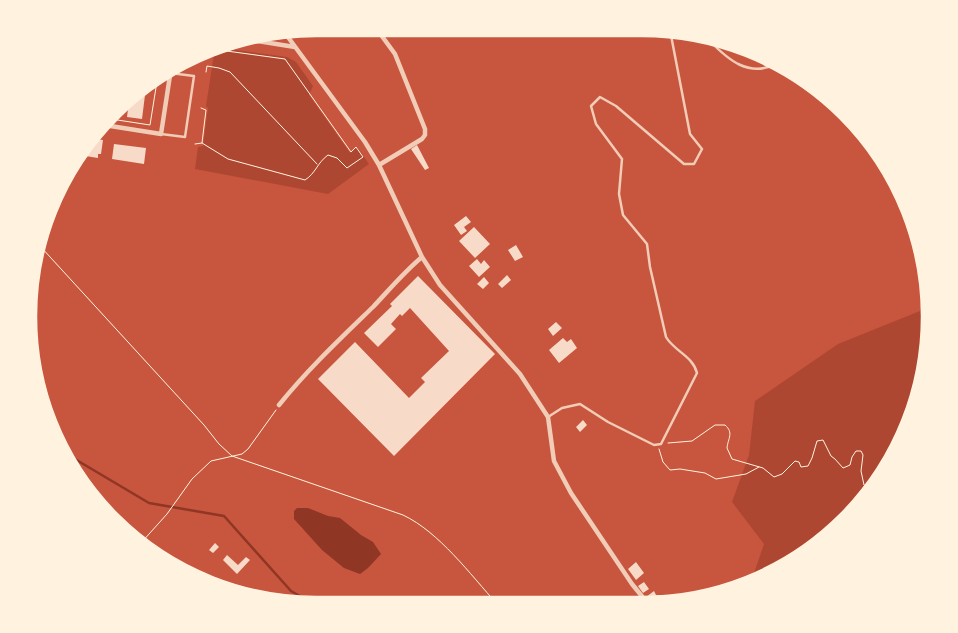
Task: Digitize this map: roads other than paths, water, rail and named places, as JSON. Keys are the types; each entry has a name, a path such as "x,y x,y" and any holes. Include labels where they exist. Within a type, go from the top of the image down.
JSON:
{"street":[{"path":"378,165 422,139 425,135 425,129 395,54 382,36"},
{"path":"289,38 365,142 422,257 440,285 520,374 548,417 554,461 571,493 643,597"},
{"path":"263,42 295,47"},
{"path":"111,126 161,134 169,78"},
{"path":"279,405 304,375 405,271 422,257"}],"lane":[{"path":"548,417 562,408 580,404 608,422 654,445 658,444 662,442 696,375 696,369 688,357 670,342 666,336 650,267 647,244 623,215 619,194 622,159 596,124 591,106 600,97 616,106 684,164 694,164 702,149 690,134 672,38"},
{"path":"715,46 725,56 739,65 764,70 769,67"},
{"path":"161,134 185,137 194,76 178,73"}],"waterway":[{"path":"75,459 149,503 224,516 291,591 300,596"}]}
